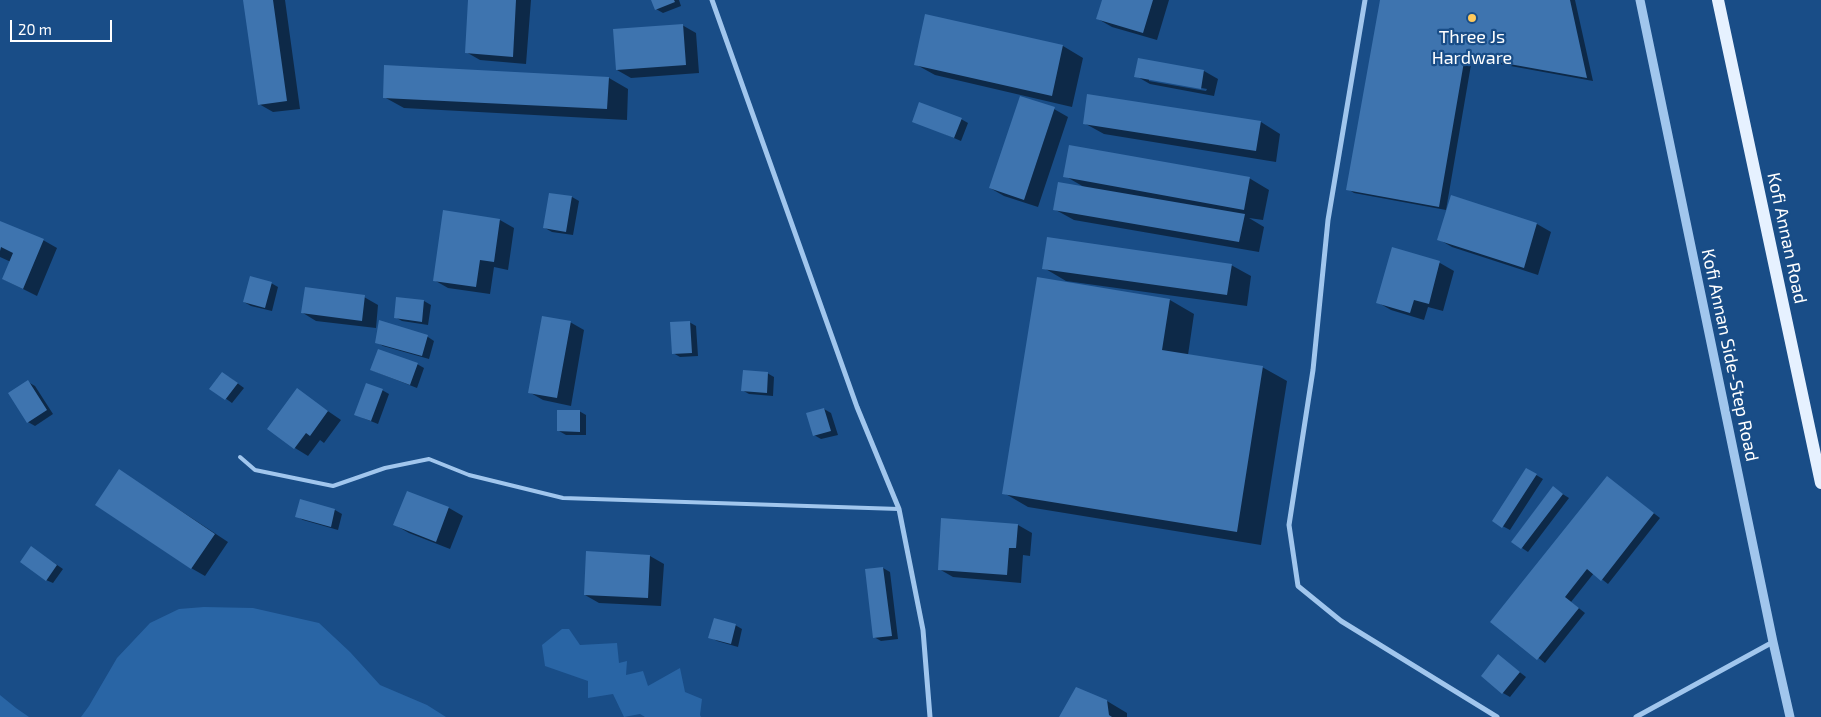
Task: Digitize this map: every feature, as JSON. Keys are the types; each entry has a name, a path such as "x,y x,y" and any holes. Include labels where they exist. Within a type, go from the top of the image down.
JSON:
{"main road":[{"name":"Kofi Annan Road","path":"1718,0 1821,483"}],"street":[{"path":"712,0 856,407 899,509 923,630 930,717"},
{"path":"1365,0 1328,220 1313,370 1290,525 1298,586 1341,621 1497,717"},
{"name":"Kofi Annan Side-Step Road","path":"1640,0 1790,717"},
{"path":"1636,717 1773,642"}],"lane":[{"path":"240,457 255,470 333,486 385,468 429,459 469,475 563,498 899,509"}],"shaded area":[{"path":"204,607 253,608 319,623 350,652 380,685 427,705 446,717 81,717 117,658 150,623 179,609"},
{"path":"562,629 569,629 580,645 617,643 619,663 627,661 626,675 643,671 648,686 680,668 685,692 702,699 701,717 645,717 640,714 624,717 613,694 588,698 588,681 545,666 542,645"},
{"path":"0,695 16,708 29,717 0,717"}],"building":[{"path":"243,0 273,0 287,101 258,105"},
{"path":"468,0 516,0 513,57 465,53"},
{"path":"651,0 674,0 675,2 655,10"},
{"path":"1102,0 1153,0 1143,33 1096,19"},
{"path":"1380,0 1570,0 1587,78 1465,56 1439,207 1346,190"},
{"path":"925,14 1063,45 1052,96 914,65"},
{"path":"683,24 686,65 616,70 613,29"},
{"path":"1138,58 1204,70 1201,89 1134,77"},
{"path":"384,65 609,77 607,109 383,98"},
{"path":"1087,94 1261,121 1256,151 1083,124"},
{"path":"1020,96 1055,107 1024,200 989,188"},
{"path":"919,102 962,118 954,138 912,122"},
{"path":"1069,145 1250,177 1244,210 1063,177"},
{"path":"1058,182 1245,214 1239,242 1053,210"},
{"path":"549,193 572,196 566,232 543,228"},
{"path":"1451,195 1537,223 1524,268 1437,240"},
{"path":"443,210 500,219 494,262 480,260 476,287 433,281"},
{"path":"0,221 44,239 23,289 2,279 13,253 1,247 0,251"},
{"path":"1047,237 1232,264 1227,295 1042,269"},
{"path":"1392,247 1440,261 1429,304 1414,300 1410,313 1376,303"},
{"path":"250,276 272,282 265,308 243,302"},
{"path":"1037,277 1170,299 1162,350 1263,366 1237,532 1002,494"},
{"path":"305,287 365,295 362,321 301,313"},
{"path":"396,297 424,300 422,322 394,318"},
{"path":"542,316 571,321 557,398 528,393"},
{"path":"379,320 428,335 422,356 375,343"},
{"path":"690,321 692,353 672,354 670,322"},
{"path":"378,349 418,363 410,385 370,370"},
{"path":"743,370 768,372 767,393 741,391"},
{"path":"222,372 238,383 225,400 209,389"},
{"path":"28,380 47,410 27,423 8,393"},
{"path":"366,383 383,389 371,421 354,415"},
{"path":"297,388 328,411 310,436 306,433 294,449 267,429"},
{"path":"824,408 831,431 813,436 806,413"},
{"path":"557,410 580,410 580,432 557,431"},
{"path":"1526,468 1537,474 1502,528 1492,521"},
{"path":"119,469 215,534 191,569 95,505"},
{"path":"1607,476 1654,513 1601,581 1587,569 1565,597 1579,608 1537,660 1490,622"},
{"path":"1553,486 1563,494 1521,549 1511,542"},
{"path":"407,491 449,507 436,542 393,525"},
{"path":"300,499 335,509 331,527 295,517"},
{"path":"941,518 1018,524 1016,548 1009,548 1007,575 938,570"},
{"path":"31,546 57,565 46,581 20,562"},
{"path":"586,551 650,555 648,598 584,595"},
{"path":"883,567 892,636 873,638 865,569"},
{"path":"714,618 736,624 731,644 708,638"},
{"path":"1498,654 1520,672 1502,694 1481,676"},
{"path":"1076,687 1107,700 1109,715 1112,717 1059,717"}],"place":[{"name":"Three Js Hardware","path":"1472,18"}]}
